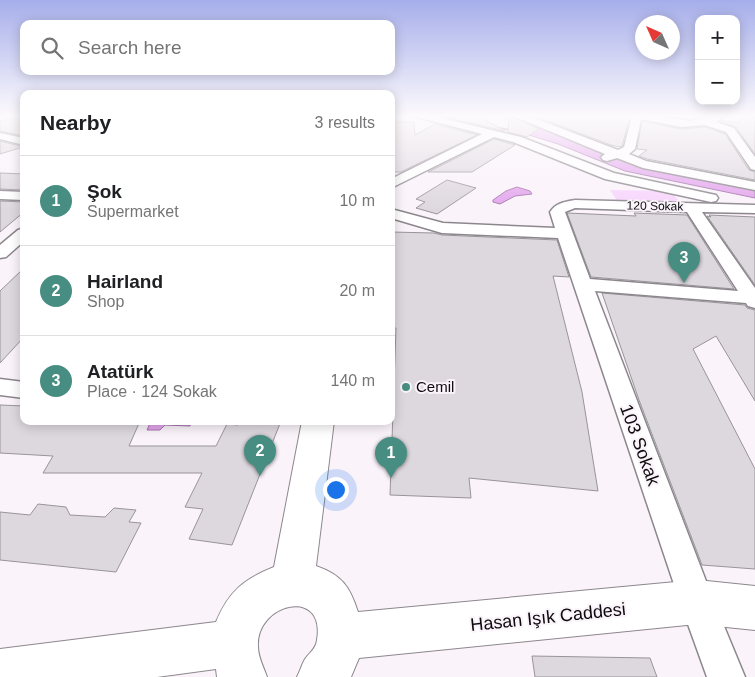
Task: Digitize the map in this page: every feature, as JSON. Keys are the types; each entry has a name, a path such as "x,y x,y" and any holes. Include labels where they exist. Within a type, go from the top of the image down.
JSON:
{"street":[{"path":"395,182 464,148"},
{"path":"538,148 610,176 754,208"},
{"path":"595,148 613,155 657,167 755,186"},
{"path":"578,164 613,155 629,148"},
{"path":"742,148 755,166"},
{"path":"0,195 20,196"},
{"name":"120 Sokak","path":"561,222 560,208 576,204 754,208"},
{"path":"691,207 754,300"},
{"path":"395,214 442,228 561,222"},
{"name":"103 Sokak","path":"561,222 697,602 726,677"},
{"path":"0,253 20,236"},
{"path":"582,284 754,300"},
{"path":"0,387 20,390"},
{"path":"292,582 317,425"},
{"path":"0,674 238,660 238,624 247,608 259,595 274,586 292,582 308,584 322,591 333,603 340,619 332,657"},
{"name":"Hasan Işık Caddesi","path":"332,657 697,602 755,608"}],"shaded area":[{"path":"567,148 590,148 636,166 755,190 755,198 625,171"},
{"path":"517,187 530,191 532,194 515,196 500,204 493,202 493,200 506,191"},
{"path":"610,190 670,191 683,205 619,204"},
{"path":"149,425 165,425 160,430 147,430"}],"building":[{"path":"0,148 20,148 20,148 0,154"},
{"path":"395,148 451,148 401,172 395,172"},
{"path":"477,148 511,148 472,172 428,172"},
{"path":"734,148 749,170 755,172 755,180 647,159 639,156 647,150 637,149"},
{"path":"0,173 20,174 20,190 0,189"},
{"path":"447,180 476,188 437,214 416,208 425,202 416,199"},
{"path":"0,201 20,202 20,215 0,232"},
{"path":"567,213 636,216 634,213 687,215 734,289 591,277"},
{"path":"709,215 755,217 755,285 707,216 711,217"},
{"path":"395,232 557,240 569,277 553,276 582,392 598,491 469,478 471,498 390,495 393,425 395,425"},
{"path":"20,272 20,341 0,363 0,291"},
{"path":"602,293 745,305 747,308 755,310 755,401 716,336 693,349 755,469 755,569 702,565 639,400"},
{"path":"0,405 20,406 20,425 138,425 129,446 216,446 226,425 279,425 232,545 189,539 203,509 185,507 202,473 43,473 53,456 0,453"},
{"path":"38,504 66,507 70,515 105,517 114,508 136,510 129,522 141,523 116,572 0,560 0,512 30,515"},
{"path":"532,656 650,658 657,677 535,677"}],"place":[{"name":"Atatürk","path":"684,283"},
{"name":"Cemil","path":"406,387"},
{"name":"Hairland","path":"260,476"},
{"name":"Şok","path":"391,478"}]}
